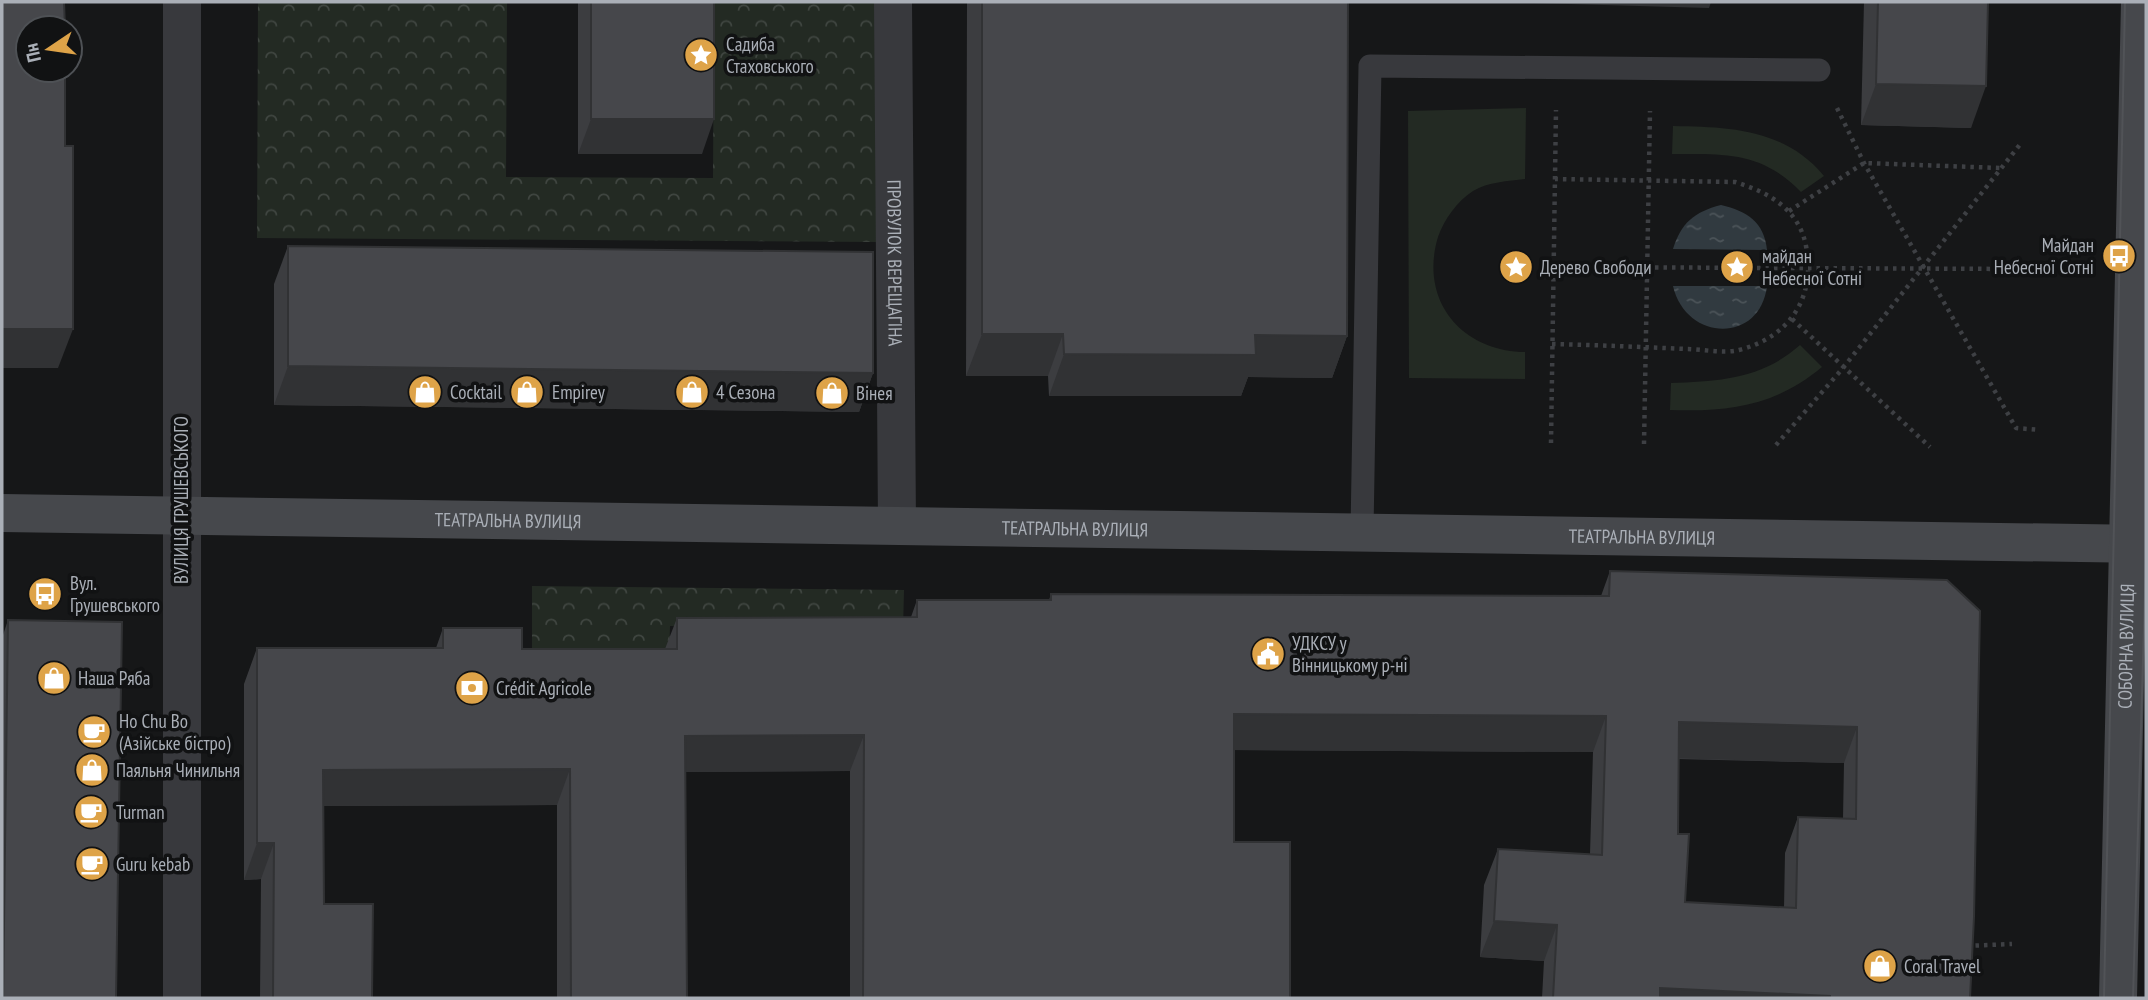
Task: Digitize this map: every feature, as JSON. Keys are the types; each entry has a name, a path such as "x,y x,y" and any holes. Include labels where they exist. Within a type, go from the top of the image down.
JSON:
{"street":[{"name":"ВУЛИЦЯ ГРУШЕВСЬКОГО","path":"182,2 182,998"},
{"name":"ПРОВУЛОК ВЕРЕЩАГІНА","path":"893,2 897,524"},
{"name":"СОБОРНА ВУЛИЦЯ","path":"2118,998 2138,544 2140,2"},
{"name":"ТЕАТРАЛЬНА ВУЛИЦЯ","path":"2,513 2138,544"}],"lane":[{"path":"1362,531 1370,65 1819,70"}],"path":[{"path":"1550,443 1556,68"},
{"path":"1644,444 1651,68"},
{"path":"1819,70 1864,163 2015,428 2039,430"},
{"path":"1776,446 1924,269 2022,142"},
{"path":"1789,211 1864,163 2002,168"},
{"path":"1552,344 1737,351 1767,340 1793,318 1805,295 1810,268 1804,237 1789,211 1764,191 1735,182 1555,179"},
{"path":"1553,267 2019,269"},
{"path":"1793,318 1843,368 1930,447"},
{"path":"1961,946 2012,944"}],"green space":[{"path":"258,2 507,2 506,177 713,178 714,2 878,2 878,242 257,238"},
{"path":"1526,108 1525,179 1485,186 1462,200 1447,218 1438,237 1434,260 1440,301 1450,318 1464,332 1482,342 1502,349 1525,352 1525,379 1409,378 1408,111"},
{"path":"1673,126 1716,128 1756,134 1792,148 1809,160 1824,176 1801,192 1786,179 1757,162 1726,155 1672,154"},
{"path":"1800,345 1822,367 1787,390 1751,404 1732,408 1670,410 1671,383 1740,376 1771,365"},
{"path":"532,586 904,590 903,629 670,626 669,656 532,655"}],"water":[{"path":"1721,205 1753,219 1762,232 1767,250 1673,249 1680,232 1690,220 1703,211"},
{"path":"1673,286 1767,286 1761,305 1751,318 1738,326 1722,329 1707,326 1692,318 1680,304"}],"building":[{"path":"2,2 64,2 64,14 14,14 14,84 65,84 65,146 73,146 73,329 2,329"},
{"path":"591,2 714,2 714,119 591,119"},
{"path":"982,2 1348,2 1347,336 1255,335 1256,355 1064,354 1063,334 982,334"},
{"path":"1878,2 1988,2 1986,86 1876,84"},
{"path":"288,246 873,252 873,373 288,366"},
{"path":"1610,571 1947,580 1980,611 1970,998 1830,998 1660,988 1660,998 1553,998 1557,925 1494,921 1498,849 1602,855 1606,716 1234,714 1234,842 1290,842 1290,998 863,998 864,735 685,736 687,998 571,998 570,769 323,770 324,904 373,904 372,998 273,998 274,843 257,843 257,648 443,648 443,628 522,628 522,649 677,649 677,618 917,617 917,600 1051,600 1051,594 1609,596","holes":["1679,722 1857,727 1856,819 1798,817 1796,908 1685,902 1689,834 1678,834"]},
{"path":"8,620 122,622 116,998 3,998"}],"tram line":[{"path":"2104,998 2125,2"},
{"path":"2133,998 2146,558"}],"place":[{"name":"Садиба Стаховського","path":"701,55"},
{"name":"Майдан Небесної Сотні","path":"2119,256"},
{"name":"Дерево Свободи","path":"1516,267"},
{"name":"майдан Небесної Сотні","path":"1737,267"},
{"name":"Cocktail","path":"425,392"},
{"name":"Empirey","path":"527,392"},
{"name":"4 Сезона","path":"692,392"},
{"name":"Вінея","path":"832,393"},
{"name":"Вул. Грушевського","path":"45,594"},
{"name":"УДКСУ у Вінницькому р-ні","path":"1268,654"},
{"name":"Наша Ряба","path":"54,678"},
{"name":"Crédit Agricole","path":"472,688"},
{"name":"Ho Chu Bo (Азійське бістро)","path":"94,732"},
{"name":"Паяльня Чинильня","path":"92,770"},
{"name":"Turman","path":"91,812"},
{"name":"Guru kebab","path":"92,864"},
{"name":"Coral Travel","path":"1880,966"}]}
